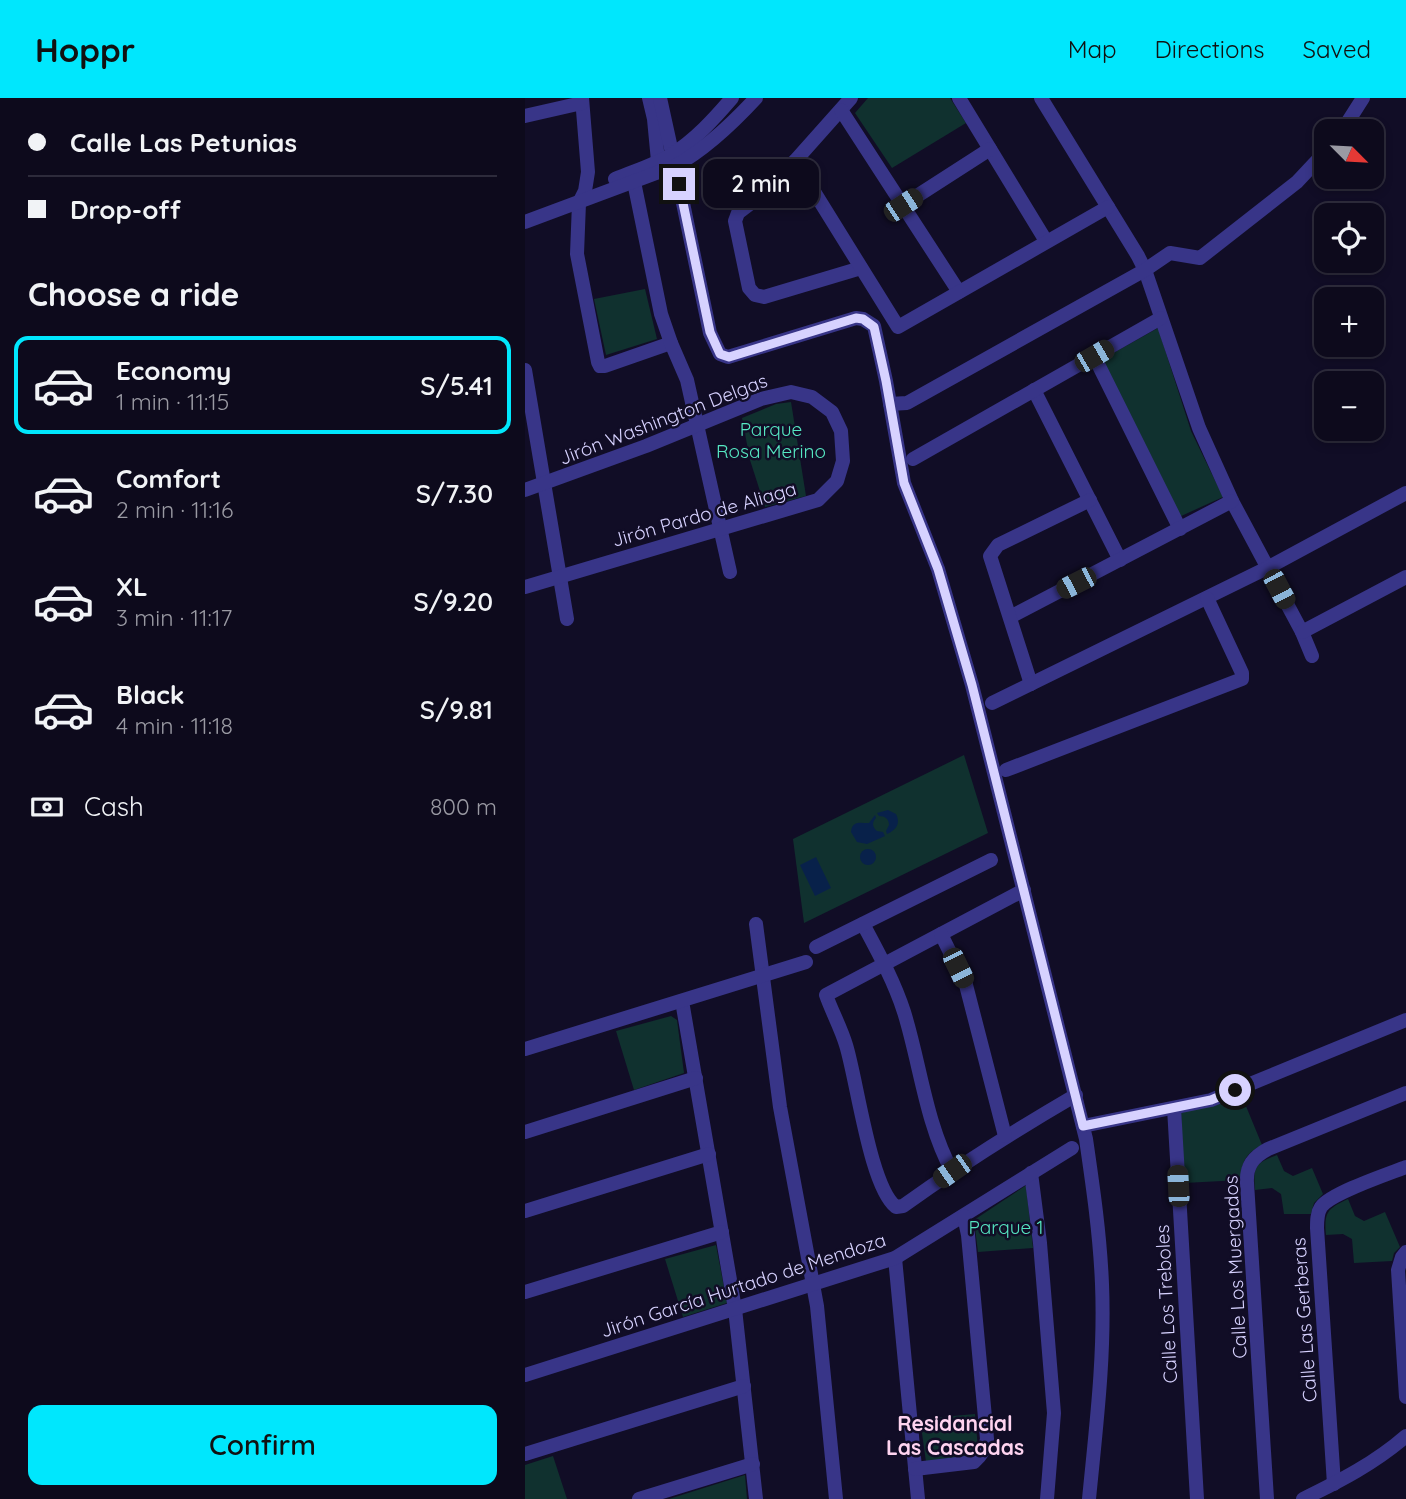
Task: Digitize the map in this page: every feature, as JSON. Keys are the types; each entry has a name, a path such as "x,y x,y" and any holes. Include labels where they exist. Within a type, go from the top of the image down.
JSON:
{"street":[{"path":"649,98 658,161"},
{"path":"660,98 710,332 720,354 729,357 856,318 863,319 874,327 904,483 938,569 972,685 1083,1126 1095,1204 1102,1284 1101,1382 1089,1499"},
{"path":"525,212 634,182 674,160 732,98"},
{"path":"525,222 658,161 694,156 735,121 756,98"},
{"path":"852,98 759,197 739,213 735,221 749,288 755,295 764,297 861,268"},
{"path":"959,98 1046,241"},
{"path":"1041,98 1145,270 1199,428 1232,501 1302,632 1312,656"},
{"path":"1350,119 1363,98"},
{"path":"525,116 582,100 589,172 582,197 577,254 600,366 671,344"},
{"path":"841,110 959,292"},
{"path":"903,205 990,149"},
{"path":"795,160 898,327 1108,206"},
{"path":"890,404 907,403 1145,270 1170,253 1201,258 1297,182 1314,164"},
{"path":"634,182 661,314 687,380 730,572"},
{"path":"913,459 1161,317"},
{"path":"1094,356 1180,529"},
{"path":"525,370 527,402 567,619"},
{"path":"1034,390 1120,560"},
{"name":"Jirón Washington Delgas","path":"525,491 761,399 791,393 812,397 832,412 841,431"},
{"name":"Jirón Pardo de Aliaga","path":"525,587 818,500 837,481 843,461 841,431"},
{"path":"992,703 1267,568 1406,493"},
{"path":"1031,684 991,556 998,545 1090,500"},
{"path":"1010,617 1232,501"},
{"path":"1302,632 1406,576"},
{"path":"1006,770 1242,679 1242,673 1207,597"},
{"path":"816,947 991,860"},
{"path":"1024,890 826,995 846,1044 874,1166 891,1203 896,1207 903,1206 1006,1136 1076,1095"},
{"path":"756,924 780,1107 817,1306 836,1499"},
{"path":"863,924 884,964 903,1010 940,1150 952,1171"},
{"path":"941,934 966,985 1006,1136"},
{"path":"525,1049 806,962"},
{"path":"682,1001 735,1309 756,1499"},
{"path":"1083,1126 1211,1100 1406,1020"},
{"path":"525,1132 696,1078"},
{"name":"Calle Los Muergados","path":"1267,1499 1248,1168 1255,1157 1268,1149 1406,1093"},
{"name":"Calle Los Treboles","path":"1174,1108 1197,1499"},
{"name":"Jirón García Hurtado de Mendoza","path":"525,1375 895,1258 1072,1148"},
{"path":"525,1211 709,1154"},
{"name":"Calle Las Gerberas","path":"1334,1484 1318,1213 1332,1198 1406,1167"},
{"path":"1031,1173 1040,1243 1054,1413 1047,1499"},
{"path":"915,1469 974,1462 986,1447 968,1235 964,1216"},
{"path":"525,1292 722,1232"},
{"path":"1406,1252 1398,1270 1406,1397"},
{"path":"895,1258 918,1499"},
{"path":"525,1454 744,1386"},
{"path":"1303,1499 1376,1460 1406,1436"},
{"path":"639,1499 753,1464"}],"green space":[{"path":"868,98 950,98 966,123 892,168 855,113"},
{"path":"645,289 657,339 606,355 594,299"},
{"path":"1158,328 1191,431 1223,497 1179,517 1101,360"},
{"name":"Parque Rosa Merino","path":"791,402 806,496 765,507 750,460 742,418 776,404"},
{"path":"964,755 988,833 804,923 793,839"},
{"path":"671,1016 677,1020 684,1073 634,1090 616,1031"},
{"path":"1241,1094 1262,1145 1245,1159 1241,1180 1184,1183 1181,1113"},
{"path":"1277,1155 1284,1171 1293,1176 1312,1168 1323,1194 1314,1203 1311,1214 1284,1214 1281,1194 1272,1188 1255,1190 1257,1167"},
{"name":"Parque 1","path":"1025,1186 1033,1248 978,1252 974,1220"},
{"path":"1348,1199 1355,1216 1364,1221 1385,1212 1400,1247 1394,1253 1392,1261 1354,1263 1352,1239 1343,1234 1326,1235 1328,1212"},
{"path":"716,1245 727,1303 683,1317 665,1259"},
{"path":"975,1414 978,1449 975,1455 926,1462 920,1419"},
{"path":"553,1456 567,1499 525,1499 525,1465"},
{"path":"745,1475 747,1499 669,1499"}],"water":[{"path":"888,810 896,814 898,824 887,834 888,821 877,813"},
{"path":"875,815 874,828 885,836 867,844 857,842 851,832 853,826 857,823 869,823"},
{"path":"868,849 874,851 874,863 868,865 862,863 860,857 862,851"},
{"path":"816,857 831,888 815,896 800,865"}],"district":[{"name":"Residancial Las Cascadas","path":"955,1435"}],"route":[{"path":"679,184 710,332 720,354 729,357 856,318 863,319 874,327 904,483 938,569 972,685 1083,1126 1211,1100 1235,1090"}]}
